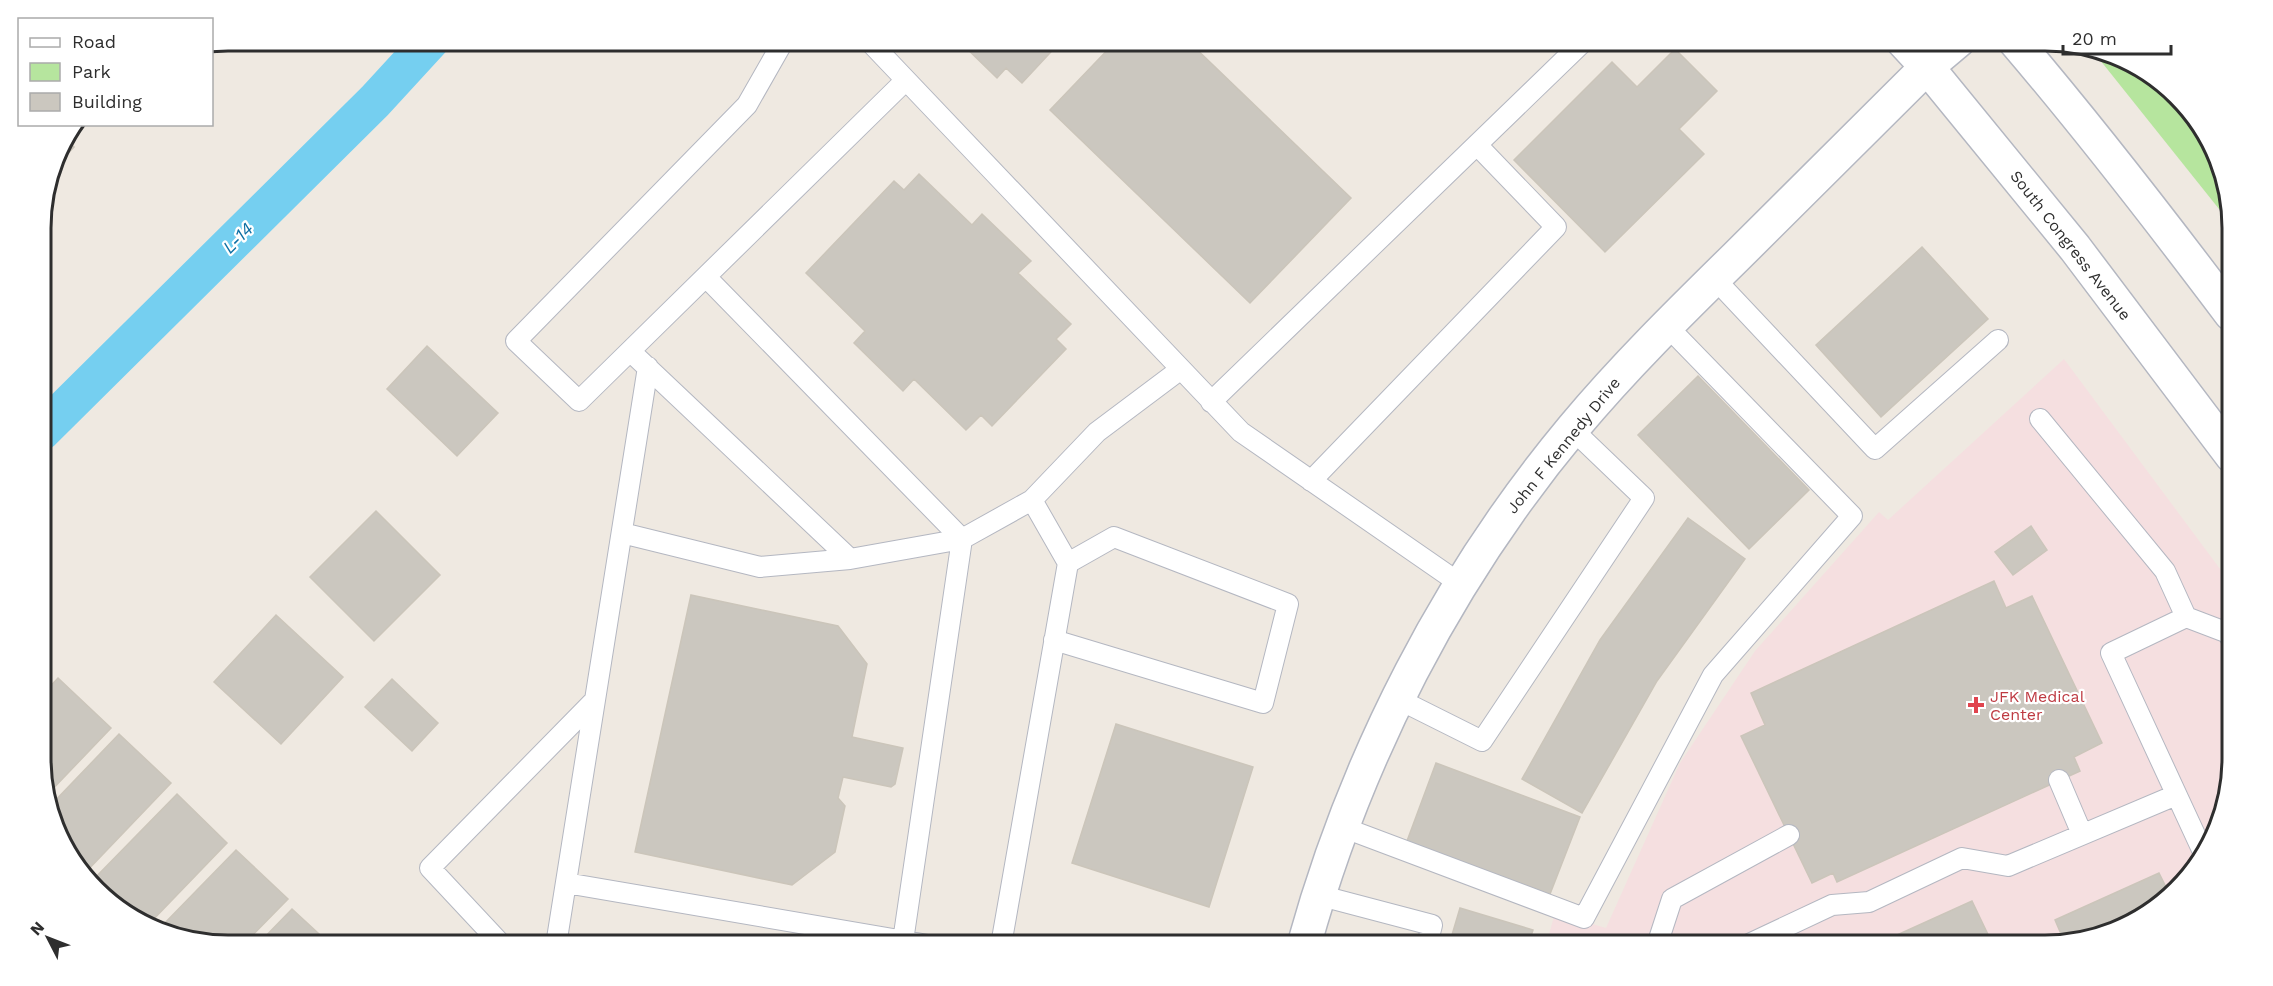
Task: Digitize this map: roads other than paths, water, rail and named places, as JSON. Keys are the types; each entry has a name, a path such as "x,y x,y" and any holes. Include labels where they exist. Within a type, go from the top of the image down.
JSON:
{"street":[{"name":"South Congress Avenue","path":"1913,51 2075,248 2222,443"},
{"name":"John F Kennedy Drive","path":"1307,935 1342,827 1387,719 1438,622 1495,530 1572,429 1622,371 1946,51"},
{"path":"2023,51 2222,302"}],"lane":[{"path":"778,51 747,105 516,340 579,401 906,80"},
{"path":"878,51 1240,432 1462,585"},
{"path":"1211,402 1574,51"},
{"path":"1311,480 1556,227 1477,145"},
{"path":"706,277 962,539"},
{"path":"1714,278 1875,449 1998,340"},
{"path":"1342,827 1584,918 1713,675 1852,516 1666,326"},
{"path":"630,351 850,559"},
{"path":"558,935 648,367"},
{"path":"622,533 760,567 850,559 962,539 1032,500 1097,432 1181,369"},
{"path":"2040,419 2165,571 2186,617 2222,631"},
{"path":"1398,699 1482,741 1644,498 1572,429"},
{"path":"1003,935 1068,563 1032,500"},
{"path":"1054,640 1263,703 1288,604 1114,537 1068,563"},
{"path":"904,935 962,539"},
{"path":"2186,617 2111,653 2199,845"},
{"path":"493,935 430,868 595,700"},
{"path":"2059,780 2082,834"},
{"path":"1769,935 1832,905 1869,902 1962,858 2008,866 2176,795"},
{"path":"1660,935 1672,898 1789,835"},
{"path":"566,882 869,935"},
{"path":"1318,895 1432,925 1430,935"}],"waterway":[{"name":"L-14","path":"51,422 375,101 421,51"}],"place":[{"name":"JFK Medical Center","path":"1976,705"}]}
